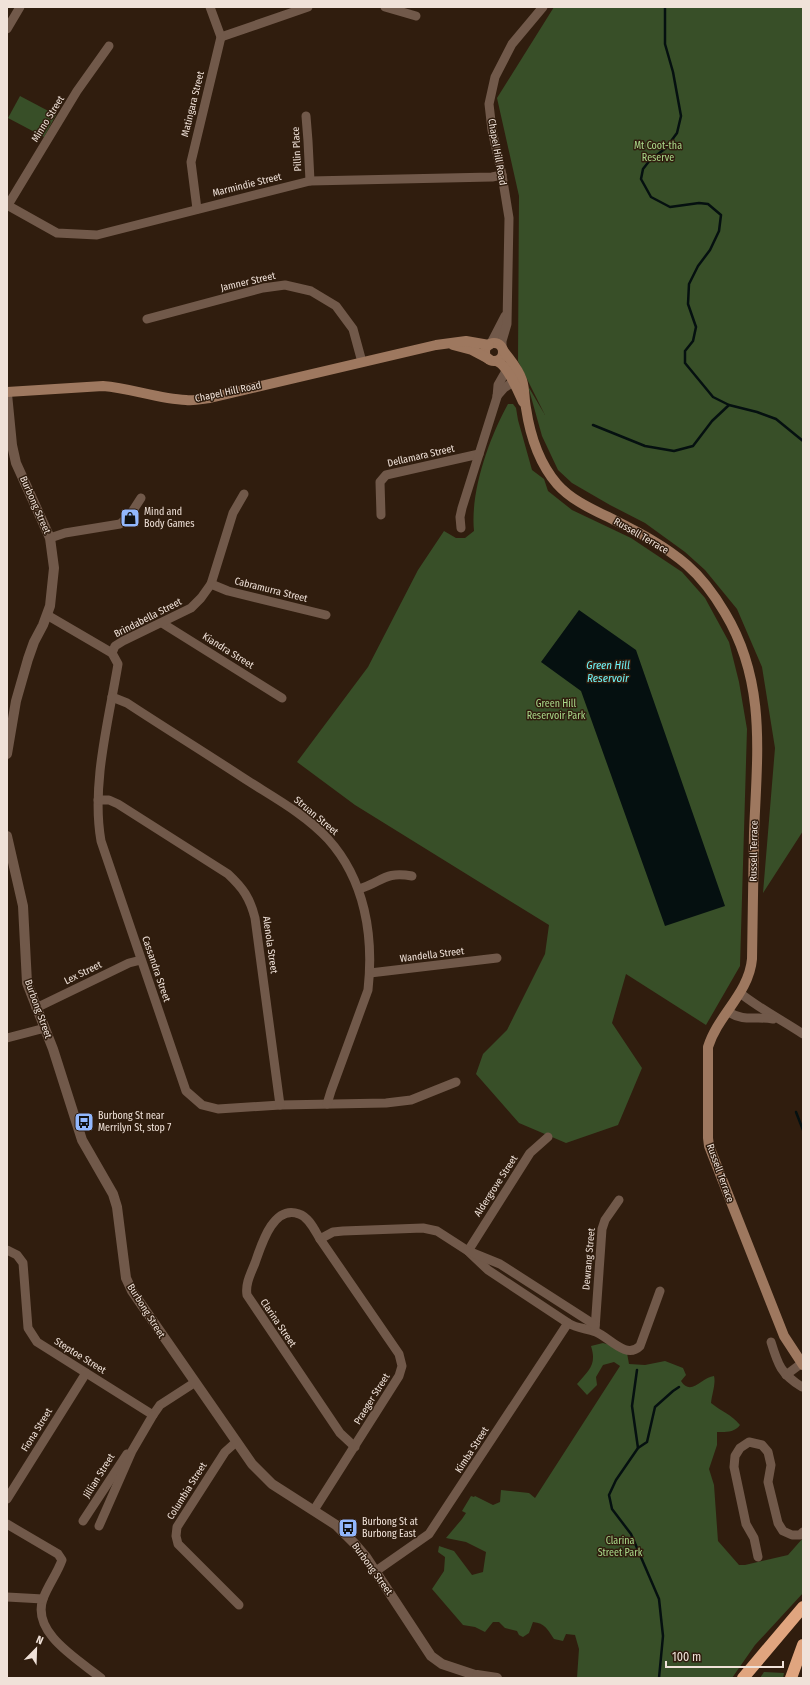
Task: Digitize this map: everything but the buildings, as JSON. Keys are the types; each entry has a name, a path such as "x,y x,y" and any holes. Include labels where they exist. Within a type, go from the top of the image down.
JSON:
{"highway":[{"path":"743,1678 803,1606"},
{"path":"791,1678 803,1645"}],"main road":[{"name":"Chapel Hill Road","path":"7,393 103,386 117,387 171,399 188,400 210,398 362,362 447,344 466,341 489,345"},
{"name":"Chapel Hill Road","path":"447,344 472,350 492,360"},
{"path":"497,344 503,349 502,358 492,360 485,353 489,345 497,344"},
{"name":"Russell Terrace","path":"503,349 513,362 523,384 526,407 539,456 557,484 579,502 652,539 688,566 719,602 742,646 750,668 756,708 758,745 754,843 752,959 749,977 713,1035 708,1047 708,1138 709,1146 784,1336 802,1364"},
{"name":"Russell Terrace","path":"492,360 500,363 506,370 526,407"},
{"path":"513,362 516,376 513,382"}],"street":[{"path":"7,29 20,7"},
{"path":"210,7 221,37 308,7"},
{"path":"385,7 416,16"},
{"name":"Chapel Hill Road","path":"503,349 502,342 506,327 509,218 502,175 492,130 489,104 495,77 512,44 543,7"},
{"name":"Matingara Street","path":"196,209 191,162 221,37"},
{"name":"Minno Street","path":"7,205 78,91 109,46"},
{"name":"Pillin Place","path":"306,116 310,181"},
{"name":"Marmindie Street","path":"7,205 57,233 97,235 310,181 492,177 502,175"},
{"name":"Jamner Street","path":"147,319 263,288 284,285 311,291 336,306 353,329 362,362"},
{"name":"Chapel Hill Road","path":"489,345 506,313"},
{"path":"461,528 461,515 497,397 498,385 506,370"},
{"path":"497,397 504,388 513,382"},
{"name":"Burbong Street","path":"7,393 12,445 16,463 50,538 53,547 54,577 47,615 28,659 15,708 7,754"},
{"name":"Dellamara Street","path":"381,516 380,482 386,475 479,454"},
{"name":"Brindabella Street","path":"112,653 115,646 123,641 191,608 211,584 233,513 244,494"},
{"path":"50,538 65,533 120,524 130,515 141,498"},
{"name":"Cabramurra Street","path":"211,584 228,592 326,615"},
{"path":"47,615 112,653"},
{"name":"Kiandra Street","path":"162,623 282,698"},
{"name":"Cassandra Street","path":"112,653 118,664 99,779 98,824 101,841 186,1091 202,1105 218,1109 386,1103 411,1100 456,1082"},
{"name":"Struan Street","path":"112,697 127,703 294,810 327,838 339,853 359,889 368,926 370,973 368,990 327,1104"},
{"name":"Alenola Street","path":"98,800 108,800 118,804 228,874 241,886 251,903 255,918 280,1106"},
{"name":"Burbong Street","path":"7,836 23,906 27,983 45,1028 82,1140 113,1194 117,1207 126,1278 132,1291 194,1383 252,1464 267,1480 336,1526 363,1553 431,1656 442,1664 479,1676 497,1678"},
{"path":"359,889 388,876 398,874 412,876"},
{"name":"Wandella Street","path":"370,973 497,958"},
{"name":"Lex Street","path":"36,1008 129,963 141,960"},
{"path":"740,993 766,1013 803,1034"},
{"path":"728,1012 741,1018 768,1018 789,1025"},
{"path":"7,1038 45,1028"},
{"name":"Aldergrove Street","path":"468,1251 530,1153 548,1137"},
{"name":"Dewrang Street","path":"595,1328 602,1229 605,1220 619,1200"},
{"name":"Clarina Street","path":"320,1239 307,1219 301,1214 290,1213 279,1218 270,1226 265,1235 248,1283 246,1293 340,1433 355,1447"},
{"path":"320,1239 339,1231 423,1228 437,1232 468,1251 500,1264 626,1350 635,1350 641,1344 660,1291"},
{"name":"Praeger Street","path":"314,1510 399,1376 402,1368 402,1361 399,1354 320,1239"},
{"name":"Steptoe Street","path":"7,1250 18,1255 23,1263 28,1328 37,1342 153,1415"},
{"path":"468,1251 488,1270 568,1323 579,1329 595,1328"},
{"name":"Kimba Street","path":"376,1571 429,1534 568,1323"},
{"path":"771,1342 778,1365 786,1375 802,1387"},
{"name":"Russell Terrace","path":"786,1375 802,1364"},
{"name":"Fiona Street","path":"7,1499 86,1373"},
{"path":"153,1415 162,1404 194,1383"},
{"name":"Jillian Street","path":"99,1526 136,1444 153,1415"},
{"path":"758,1557 754,1538 746,1524 734,1467 735,1456 740,1448 749,1442 762,1445 768,1452 771,1465 768,1482 778,1523 783,1532 792,1535 800,1535 803,1532"},
{"name":"Columbia Street","path":"236,1443 225,1452 177,1527 176,1536 178,1544 239,1605"},
{"name":"Jillian Street","path":"84,1521 118,1465 136,1444"},
{"path":"7,1524 58,1554 62,1560 43,1599 42,1621 48,1633 58,1644 101,1678"},
{"path":"7,1597 43,1599"}],"green space":[{"name":"Mt Coot-tha Reserve","path":"554,7 803,7 803,831 763,893 775,748 762,667 737,609 705,570 685,552 645,523 572,483 558,470 542,436 528,386 545,415 518,361 519,196 497,98"},
{"path":"20,96 56,115 44,137 8,118"},
{"name":"Green Hill Reservoir Park","path":"508,404 513,404 516,408 532,470 544,479 548,491 572,510 631,538 682,572 705,598 729,642 739,682 747,729 740,966 706,1025 626,974 612,1023 642,1068 618,1125 566,1143 519,1123 476,1074 483,1054 507,1030 545,954 549,925 355,805 297,762 368,667 418,570 444,531 456,538 465,538 474,531 475,499 482,466 494,433"},
{"name":"Clarina Street Park","path":"603,1343 614,1346 627,1353 629,1364 645,1365 665,1361 683,1368 686,1375 681,1381 689,1387 693,1387 714,1376 711,1403 733,1418 740,1425 732,1431 717,1432 717,1445 709,1469 714,1485 718,1541 739,1565 788,1555 803,1538 803,1593 755,1645 732,1678 577,1678 579,1649 575,1635 566,1634 563,1641 554,1639 543,1625 533,1622 529,1633 523,1637 519,1635 517,1631 505,1628 499,1622 493,1622 485,1632 475,1627 463,1625 432,1589 444,1571 445,1557 438,1552 439,1546 454,1551 472,1575 483,1572 486,1552 466,1542 446,1538 466,1513 462,1511 471,1496 475,1496 493,1505 500,1502 501,1490 529,1493 535,1498 620,1366 614,1362 603,1365 596,1377 597,1385 587,1395 577,1384 591,1367 593,1353 591,1346"},
{"path":"764,1672 784,1673 783,1678 760,1678"}],"water":[{"name":"Green Hill Reservoir","path":"579,610 636,650 725,906 665,926 581,691 541,662"}],"waterway":[{"path":"665,7 665,44 673,72 681,116 677,133 666,148 650,160 643,169 641,179 651,197 670,207 699,203 708,204 721,215 719,231 710,250 698,266 689,284 688,304 696,327 693,341 685,351 685,363 713,397 729,405"},
{"path":"593,425 645,446 674,451 693,446 712,421 729,405 757,412 776,419 803,441"},
{"path":"796,1112 803,1130"},
{"path":"637,1370 632,1406 638,1448 616,1480 609,1495 612,1509 631,1534 659,1599 663,1636 659,1678"},
{"path":"638,1448 647,1442 655,1407 679,1387"}],"place":[{"name":"Mind and Body Games","path":"130,518"},
{"name":"Burbong St near Merrilyn St, stop 7","path":"84,1122"},
{"name":"Burbong St at Burbong East","path":"348,1528"}]}
